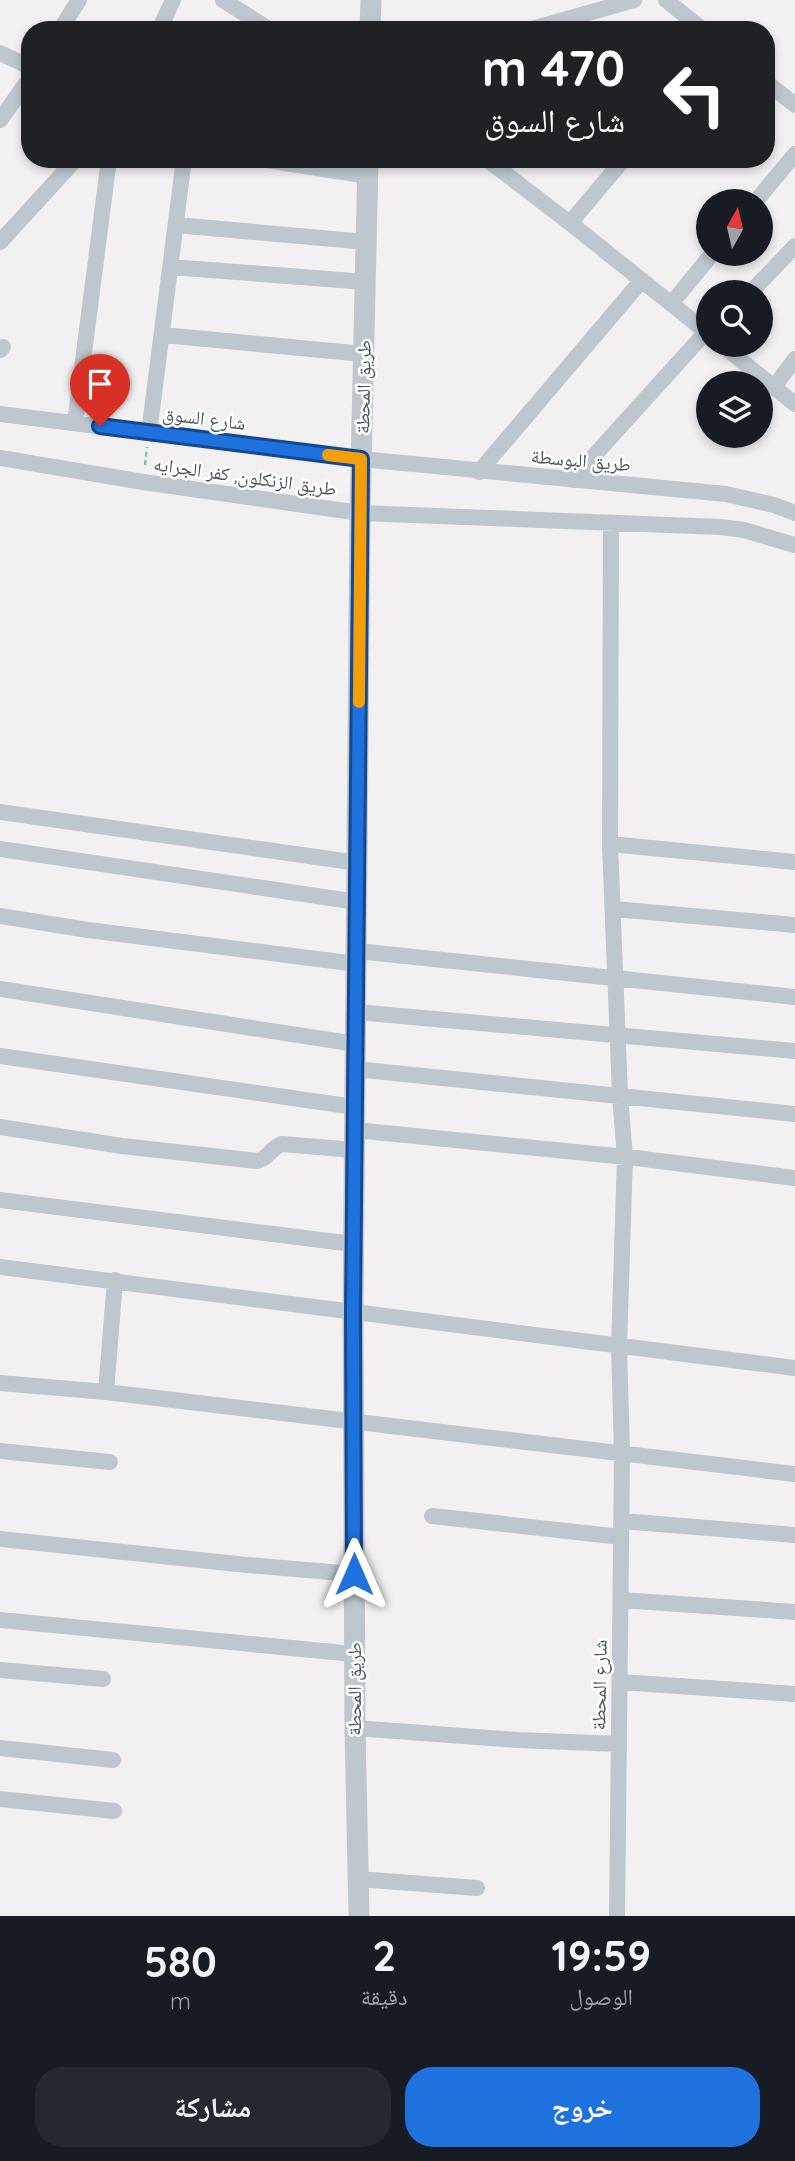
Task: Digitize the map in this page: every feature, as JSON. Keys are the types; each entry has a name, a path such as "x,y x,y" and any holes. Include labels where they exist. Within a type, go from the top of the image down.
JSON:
{"street":[{"path":"66,21 79,0"},
{"path":"163,21 173,0"},
{"path":"223,0 256,21"},
{"path":"370,21 371,0"},
{"path":"560,21 634,0"},
{"path":"666,0 689,21"},
{"path":"0,53 21,72"},
{"path":"775,89 795,105"},
{"path":"0,120 21,90"},
{"path":"766,189 795,154"},
{"path":"0,242 68,168"},
{"path":"75,423 108,168"},
{"path":"149,433 183,168"},
{"name":"طريق المحطة","path":"359,1916 354,1654 353,1244 360,485 368,168"},
{"path":"498,168 696,324"},
{"path":"570,223 616,168"},
{"path":"176,225 367,242"},
{"path":"762,280 795,246"},
{"path":"671,304 702,266"},
{"path":"171,267 366,282"},
{"path":"479,472 642,280"},
{"path":"163,335 364,354"},
{"path":"572,481 696,345"},
{"path":"737,357 795,404"},
{"path":"774,387 795,359"},
{"name":"شارع السوق","path":"0,414 149,433 360,485"},
{"name":"طريق الزنكلون, كفر الجرايه","path":"0,458 143,482 360,485"},
{"name":"طريق البوسطة","path":"360,485 479,472 726,494 774,505 795,513"},
{"path":"360,485 611,524 744,530 795,545"},
{"name":"شارع المحطة","path":"611,524 610,844 625,1157 619,1347 622,1454 617,1916"},
{"path":"0,812 358,863"},
{"path":"610,844 795,862"},
{"path":"0,849 357,902"},
{"path":"614,909 795,925"},
{"path":"0,916 88,930 357,957 615,977 795,997"},
{"path":"0,989 356,1044"},
{"path":"356,1012 795,1051"},
{"path":"0,1056 355,1107"},
{"path":"355,1069 795,1114"},
{"path":"0,1127 122,1146 257,1161 264,1159 282,1144 355,1140 625,1157 795,1178"},
{"path":"0,1200 353,1244"},
{"path":"0,1267 795,1368"},
{"path":"106,1392 114,1280"},
{"path":"0,1383 106,1392 795,1475"},
{"path":"0,1451 110,1462"},
{"path":"432,1516 621,1529 795,1535"},
{"path":"0,1539 354,1574"},
{"path":"621,1600 795,1612"},
{"path":"0,1620 354,1654"},
{"path":"0,1670 103,1679"},
{"path":"620,1682 795,1694"},
{"path":"355,1728 518,1741 619,1744"},
{"path":"0,1748 113,1760"},
{"path":"0,1799 114,1811"},
{"path":"358,1879 477,1888"}],"path":[{"path":"143,482 149,433"}],"slow traffic":[{"path":"328,455 361,459 359,702"}],"route":[{"path":"100,426 361,459 353,1311 354,1574"}]}
